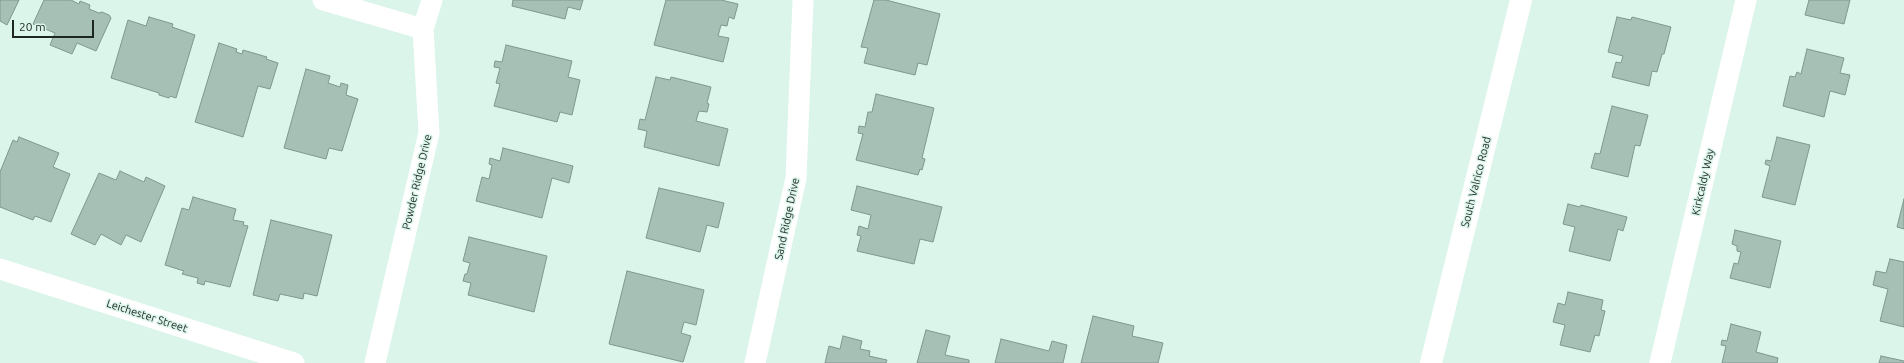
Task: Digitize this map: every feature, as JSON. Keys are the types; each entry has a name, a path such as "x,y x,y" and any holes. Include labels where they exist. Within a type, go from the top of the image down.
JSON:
{"street":[{"path":"323,0 423,29"},
{"name":"Powder Ridge Drive","path":"375,363 429,133 423,29 432,0"},
{"name":"Sand Ridge Drive","path":"755,363 796,178 803,0"},
{"name":"South Valrico Road","path":"1431,363 1521,0"},
{"name":"Kirkcaldy Way","path":"1660,363 1746,0"},
{"name":"Leichester Street","path":"0,269 294,363"}],"building":[{"path":"0,0 19,0 7,25 0,21"},
{"path":"44,0 71,0 79,4 80,1 90,5 89,9 109,15 111,18 96,51 77,43 72,54 50,45 55,33 33,24"},
{"path":"513,0 583,0 580,10 568,7 565,19 512,6"},
{"path":"666,0 721,0 738,4 734,19 729,17 727,26 721,25 718,36 729,38 723,62 654,45"},
{"path":"874,0 886,0 940,14 927,65 918,63 915,75 864,63 868,48 861,47"},
{"path":"1809,0 1850,0 1844,24 1805,15"},
{"path":"149,17 173,24 172,27 195,35 176,98 170,96 169,98 159,95 159,93 111,78 128,20 146,26"},
{"path":"1617,17 1631,20 1632,17 1671,27 1664,54 1662,54 1657,72 1652,71 1649,86 1612,77 1616,62 1621,63 1623,56 1608,52"},
{"path":"219,43 237,49 236,52 242,54 243,50 267,57 266,59 278,63 270,89 258,86 243,137 195,122"},
{"path":"506,45 572,61 568,77 580,80 572,115 560,112 557,122 494,106 500,84 496,83 500,68 494,67 495,61 502,62"},
{"path":"1807,49 1844,58 1840,73 1850,75 1845,95 1830,91 1824,117 1783,106 1790,76 1795,77 1797,72 1801,74"},
{"path":"306,69 330,76 328,83 340,87 341,83 348,85 346,95 358,99 342,151 329,148 326,159 284,148"},
{"path":"656,77 670,80 671,77 711,87 707,103 709,104 707,112 699,111 696,121 728,129 719,166 644,147 647,131 638,129 640,119 645,120"},
{"path":"876,94 934,108 922,158 925,159 922,170 920,169 918,175 856,160 863,134 858,133 859,126 865,127 868,112 872,112"},
{"path":"1612,106 1648,115 1640,146 1635,145 1628,177 1591,168 1595,153 1600,154"},
{"path":"19,137 59,153 53,167 70,174 51,222 35,216 33,220 0,207 0,172 13,140 17,142"},
{"path":"1777,137 1810,145 1795,205 1762,197 1770,166 1765,164 1766,160 1771,161"},
{"path":"503,148 573,166 569,183 552,178 542,218 476,201 482,177 489,179 492,165 489,164 490,158 500,161"},
{"path":"120,171 144,182 146,177 165,186 141,242 126,235 121,245 101,234 95,245 71,234 99,173 116,180"},
{"path":"857,186 942,207 933,242 920,239 914,264 857,251 861,236 857,235 859,226 868,229 871,215 851,210"},
{"path":"659,188 724,203 718,228 707,225 700,252 646,238"},
{"path":"193,197 236,209 233,220 244,222 243,225 248,226 230,287 205,281 204,285 197,283 198,278 182,274 184,271 165,265 182,208 189,210"},
{"path":"1904,199 1904,229 1897,227"},
{"path":"1568,204 1580,207 1581,205 1627,217 1623,231 1618,229 1610,261 1569,251 1575,227 1563,224"},
{"path":"271,220 332,235 317,296 304,293 303,299 280,294 278,301 253,295"},
{"path":"1735,230 1781,241 1770,288 1730,278 1734,263 1738,264 1741,252 1737,251 1737,246 1732,244"},
{"path":"469,237 547,256 534,312 468,295 471,283 463,281 470,263 463,261"},
{"path":"1890,259 1904,262 1904,327 1880,321 1888,289 1873,285 1876,271 1886,273"},
{"path":"627,271 704,290 696,325 684,322 681,333 691,336 683,362 609,344"},
{"path":"1568,292 1603,300 1601,310 1605,311 1599,336 1595,335 1590,352 1560,345 1565,325 1553,322 1558,303 1565,305"},
{"path":"1093,316 1134,326 1132,336 1163,343 1158,363 1081,363"},
{"path":"1731,324 1761,332 1756,352 1778,358 1777,363 1722,363 1726,346 1721,345 1722,340 1727,341"},
{"path":"926,330 950,336 945,355 969,360 969,363 917,363"},
{"path":"843,336 862,341 860,349 870,351 869,356 887,360 886,363 825,363 829,346 840,349"},
{"path":"1001,339 1049,351 1052,341 1067,345 1063,363 995,363"},
{"path":"1881,356 1904,361 1904,363 1879,363"}]}
